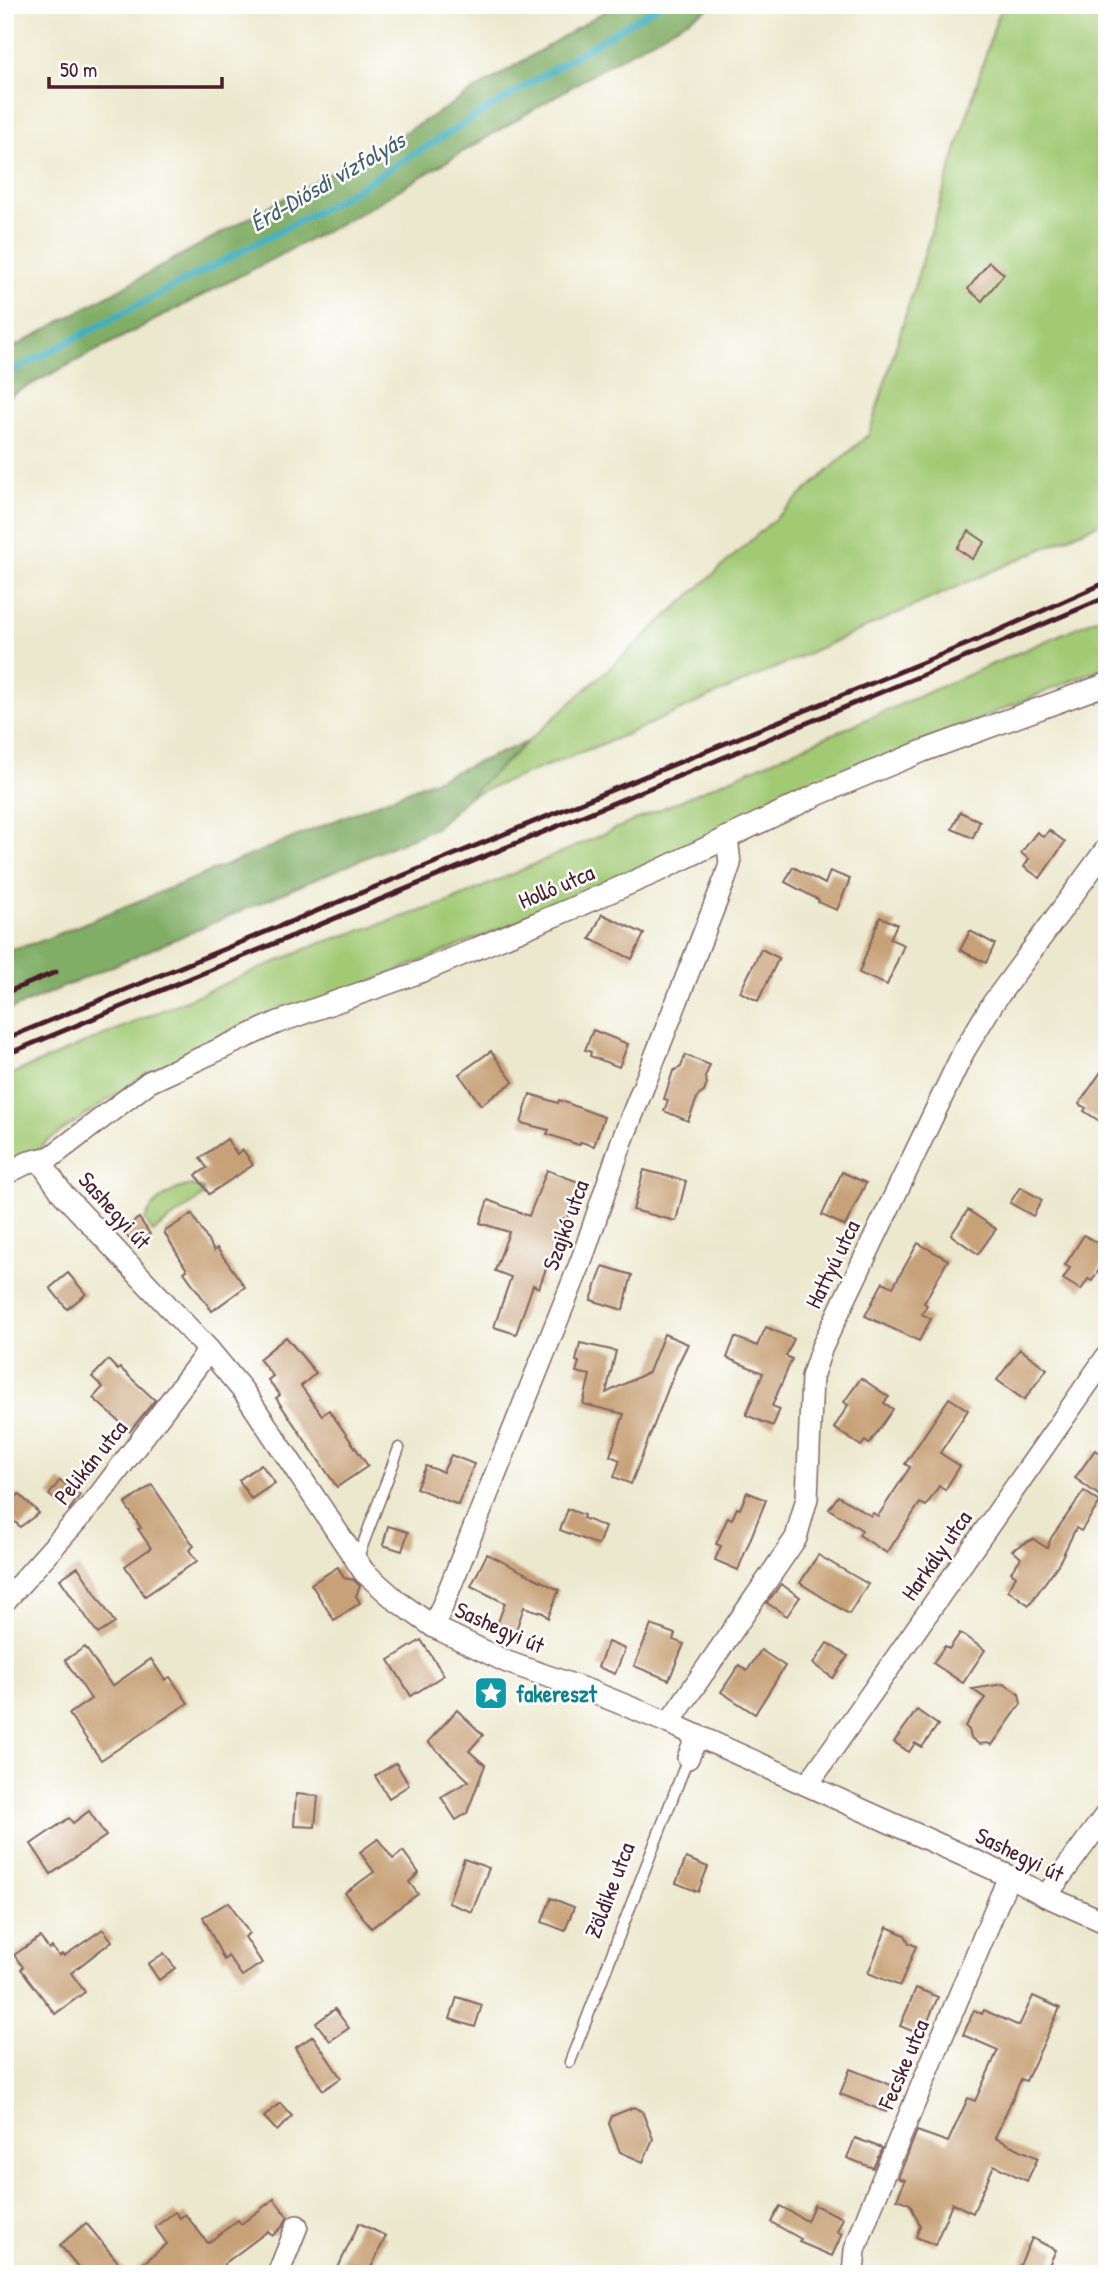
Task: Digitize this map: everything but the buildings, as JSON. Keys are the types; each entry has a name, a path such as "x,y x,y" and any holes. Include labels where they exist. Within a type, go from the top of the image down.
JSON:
{"street":[{"name":"Holló utca","path":"5,1174 29,1162 51,1157 149,1082 276,1023 423,971 580,905 819,794 923,751 1107,684"},
{"name":"Szajkó utca","path":"435,1627 582,1259 622,1141 726,879 730,864 727,837"},
{"name":"Hattyú utca","path":"669,1723 796,1538 807,1498 812,1377 822,1347 964,1051 993,1003 1107,848"},
{"name":"Sashegyi út","path":"40,1161 62,1193 209,1350 244,1392 364,1572 397,1601 435,1627 507,1662 590,1691 669,1723 808,1784 1107,1923"},
{"name":"Pelikán utca","path":"5,1601 97,1497 209,1350"},
{"name":"Harkály utca","path":"808,1784 1107,1356"},
{"name":"Zöldike utca","path":"688,1758 697,1737"},
{"path":"1046,1896 1107,1813"},
{"name":"Fecske utca","path":"853,2274 855,2250 869,2212 1009,1876"},
{"path":"278,2274 297,2226"}],"lane":[{"path":"357,1561 398,1448"},
{"name":"Zöldike utca","path":"570,2062 688,1758"}],"green space":[{"path":"615,5 714,5 357,215 5,398 5,352 414,127"},
{"path":"1001,5 1107,5 1107,520 625,735 465,798 869,434"},
{"path":"1107,614 1107,666 861,768 661,863 317,1004 280,1008 180,1065 149,1072 46,1142 31,1158 5,1171 5,1077 318,944 446,903"},
{"path":"527,742 435,828 5,1012 5,950 36,943"},
{"path":"194,1185 203,1189 204,1195 153,1232 145,1220 158,1201 172,1192"}],"waterway":[{"name":"Érd-Diósdi vízfolyás","path":"5,375 335,202 659,5"}],"railway":[{"path":"5,1039 977,640 1107,582"},
{"path":"5,1055 1107,597"},
{"path":"5,993 56,972"}],"place":[{"name":"fakereszt","path":"491,1693"}]}
